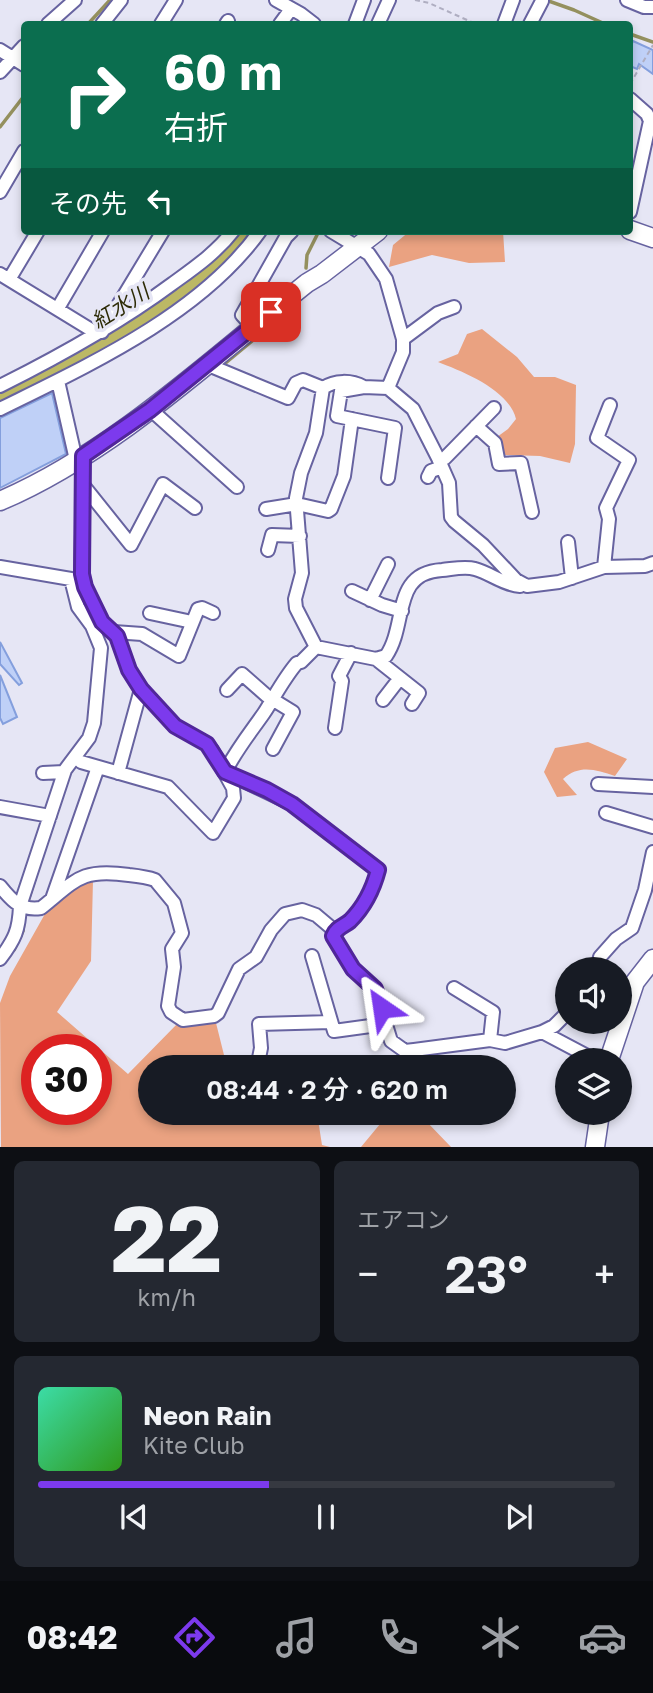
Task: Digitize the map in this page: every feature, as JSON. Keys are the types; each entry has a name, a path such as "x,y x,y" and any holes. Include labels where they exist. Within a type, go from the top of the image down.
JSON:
{"street":[{"path":"51,21 75,0"},
{"path":"104,21 121,0"},
{"path":"163,21 176,0"},
{"path":"276,0 309,21"},
{"path":"356,21 364,0"},
{"path":"379,21 389,0"},
{"path":"504,21 513,0"},
{"path":"627,0 644,7 653,6"},
{"path":"532,21 542,1"},
{"path":"282,21 291,9"},
{"path":"0,72 21,49"},
{"path":"0,50 21,63"},
{"path":"633,101 651,113 634,170"},
{"path":"0,192 4,175 21,155"},
{"path":"633,231 653,238"},
{"path":"35,235 5,276 93,331 102,332"},
{"path":"58,308 101,235"},
{"path":"102,332 161,235"},
{"path":"0,386 136,311 213,254 230,235"},
{"path":"0,409 105,356 187,302 229,269 257,235"},
{"path":"252,326 243,314 288,235"},
{"path":"338,235 369,254 383,271 403,339 400,363 388,388"},
{"path":"0,501 26,490 79,458 150,410 252,326 373,235"},
{"path":"403,339 438,313 454,307"},
{"path":"206,364 288,398 296,383 303,380 323,388 338,382 360,384 364,387"},
{"path":"58,381 79,458 83,485 82,574 89,599 102,622 114,632 129,670 141,689 175,726 207,744 225,772 233,788 234,798 212,833 168,787 81,762"},
{"path":"388,478 395,428 337,416 341,391 364,387 388,388 413,410 449,483 450,517 489,550 516,580 527,586"},
{"path":"316,647 296,608 295,599 302,573 296,498 301,473 316,433 323,388"},
{"path":"604,567 609,519 606,508 629,460 597,438 610,405"},
{"path":"428,477 494,408"},
{"path":"150,410 237,487"},
{"path":"266,509 297,504 328,511 331,509 344,476 352,419"},
{"path":"476,426 495,443 499,464 521,463 533,512"},
{"path":"83,485 131,545 163,484 195,508"},
{"path":"268,550 272,536 300,536"},
{"path":"568,542 572,578"},
{"path":"376,660 388,652 411,583 429,571 475,569 516,586 527,586 572,578 604,567 645,566 653,562"},
{"path":"370,600 388,564"},
{"path":"0,567 71,579 78,607 98,638 101,649 94,723 89,738 64,772 20,906 19,928 0,959"},
{"path":"352,591 402,611"},
{"path":"114,632 142,634 179,656 198,609 213,613"},
{"path":"150,613 192,622"},
{"path":"316,647 376,660 419,694 412,704"},
{"path":"225,772 241,741 290,671 316,647"},
{"path":"335,728 345,705 339,676 351,653"},
{"path":"227,690 245,670 272,699 293,712 273,749"},
{"path":"383,700 400,678"},
{"path":"118,773 141,689"},
{"path":"52,899 98,767"},
{"path":"43,773 64,772"},
{"path":"225,772 292,804 378,870 373,889 355,915 335,931 334,940 353,969 375,989 391,1041 405,1051 490,1040 505,1043 542,1032 555,1025"},
{"path":"598,784 653,787"},
{"path":"0,807 50,816"},
{"path":"606,813 653,827"},
{"path":"600,957 616,939 632,928 645,890 653,852"},
{"path":"3,895 20,906 29,909 41,908 74,881 93,873 118,873 155,880 174,904 181,933 172,949 174,967 167,1006 183,1020 214,1016 218,1013 239,969 256,957 271,930 285,914 302,910 316,915 335,931"},
{"path":"312,956 334,1031 385,1024"},
{"path":"632,986 653,959"},
{"path":"454,988 493,1012 490,1040"},
{"path":"260,1055 259,1024 331,1022"},
{"path":"542,1032 572,1048"},
{"path":"595,1147 598,1125"}],"path":[{"path":"415,0 429,3 469,21"},
{"path":"633,79 653,45"}],"shaded area":[{"path":"405,235 503,235 505,262 469,263 432,255 389,267 393,245"},
{"path":"482,329 517,357 534,377 555,377 576,385 575,444 570,463 540,456 505,455 497,437 516,419 505,399 484,383 438,362 458,354 467,334"},
{"path":"588,742 627,759 615,776 588,770 569,774 563,779 577,795 557,797 544,772 555,748"},
{"path":"93,880 91,961 57,1012 82,1034 21,1034 21,1125 112,1125 112,1060 128,1074 138,1064 138,1125 319,1125 322,1145 330,1147 1,1147 0,1003 10,976 50,905 75,884"},
{"path":"215,1019 224,1055 147,1055 179,1022"},
{"path":"379,1125 430,1125 451,1147 361,1147"}],"building":[{"path":"633,41 653,50 653,74 639,64 637,69 633,67"},
{"path":"52,393 66,454 0,488 0,418"},
{"path":"0,642 22,683 19,685 0,664"},
{"path":"0,675 17,717 3,724 0,718"}],"waterway":[{"path":"91,21 110,0"},
{"path":"546,0 598,21"},
{"path":"633,35 653,42"},
{"path":"0,127 21,100"},
{"name":"紅水川","path":"0,399 93,353 138,325 214,269 237,248 245,235"},
{"path":"306,268 307,255 317,235"},
{"path":"222,366 293,307"},
{"path":"75,572 77,473"},
{"path":"27,904 35,879"},
{"path":"14,950 23,931 24,921"}],"route":[{"path":"271,312 150,410 83,456 82,574 96,613 117,636 129,670 155,707 175,726 207,744 225,772 292,804 378,870 373,889 355,915 335,931 333,936 353,969 375,989 382,1008"}]}
